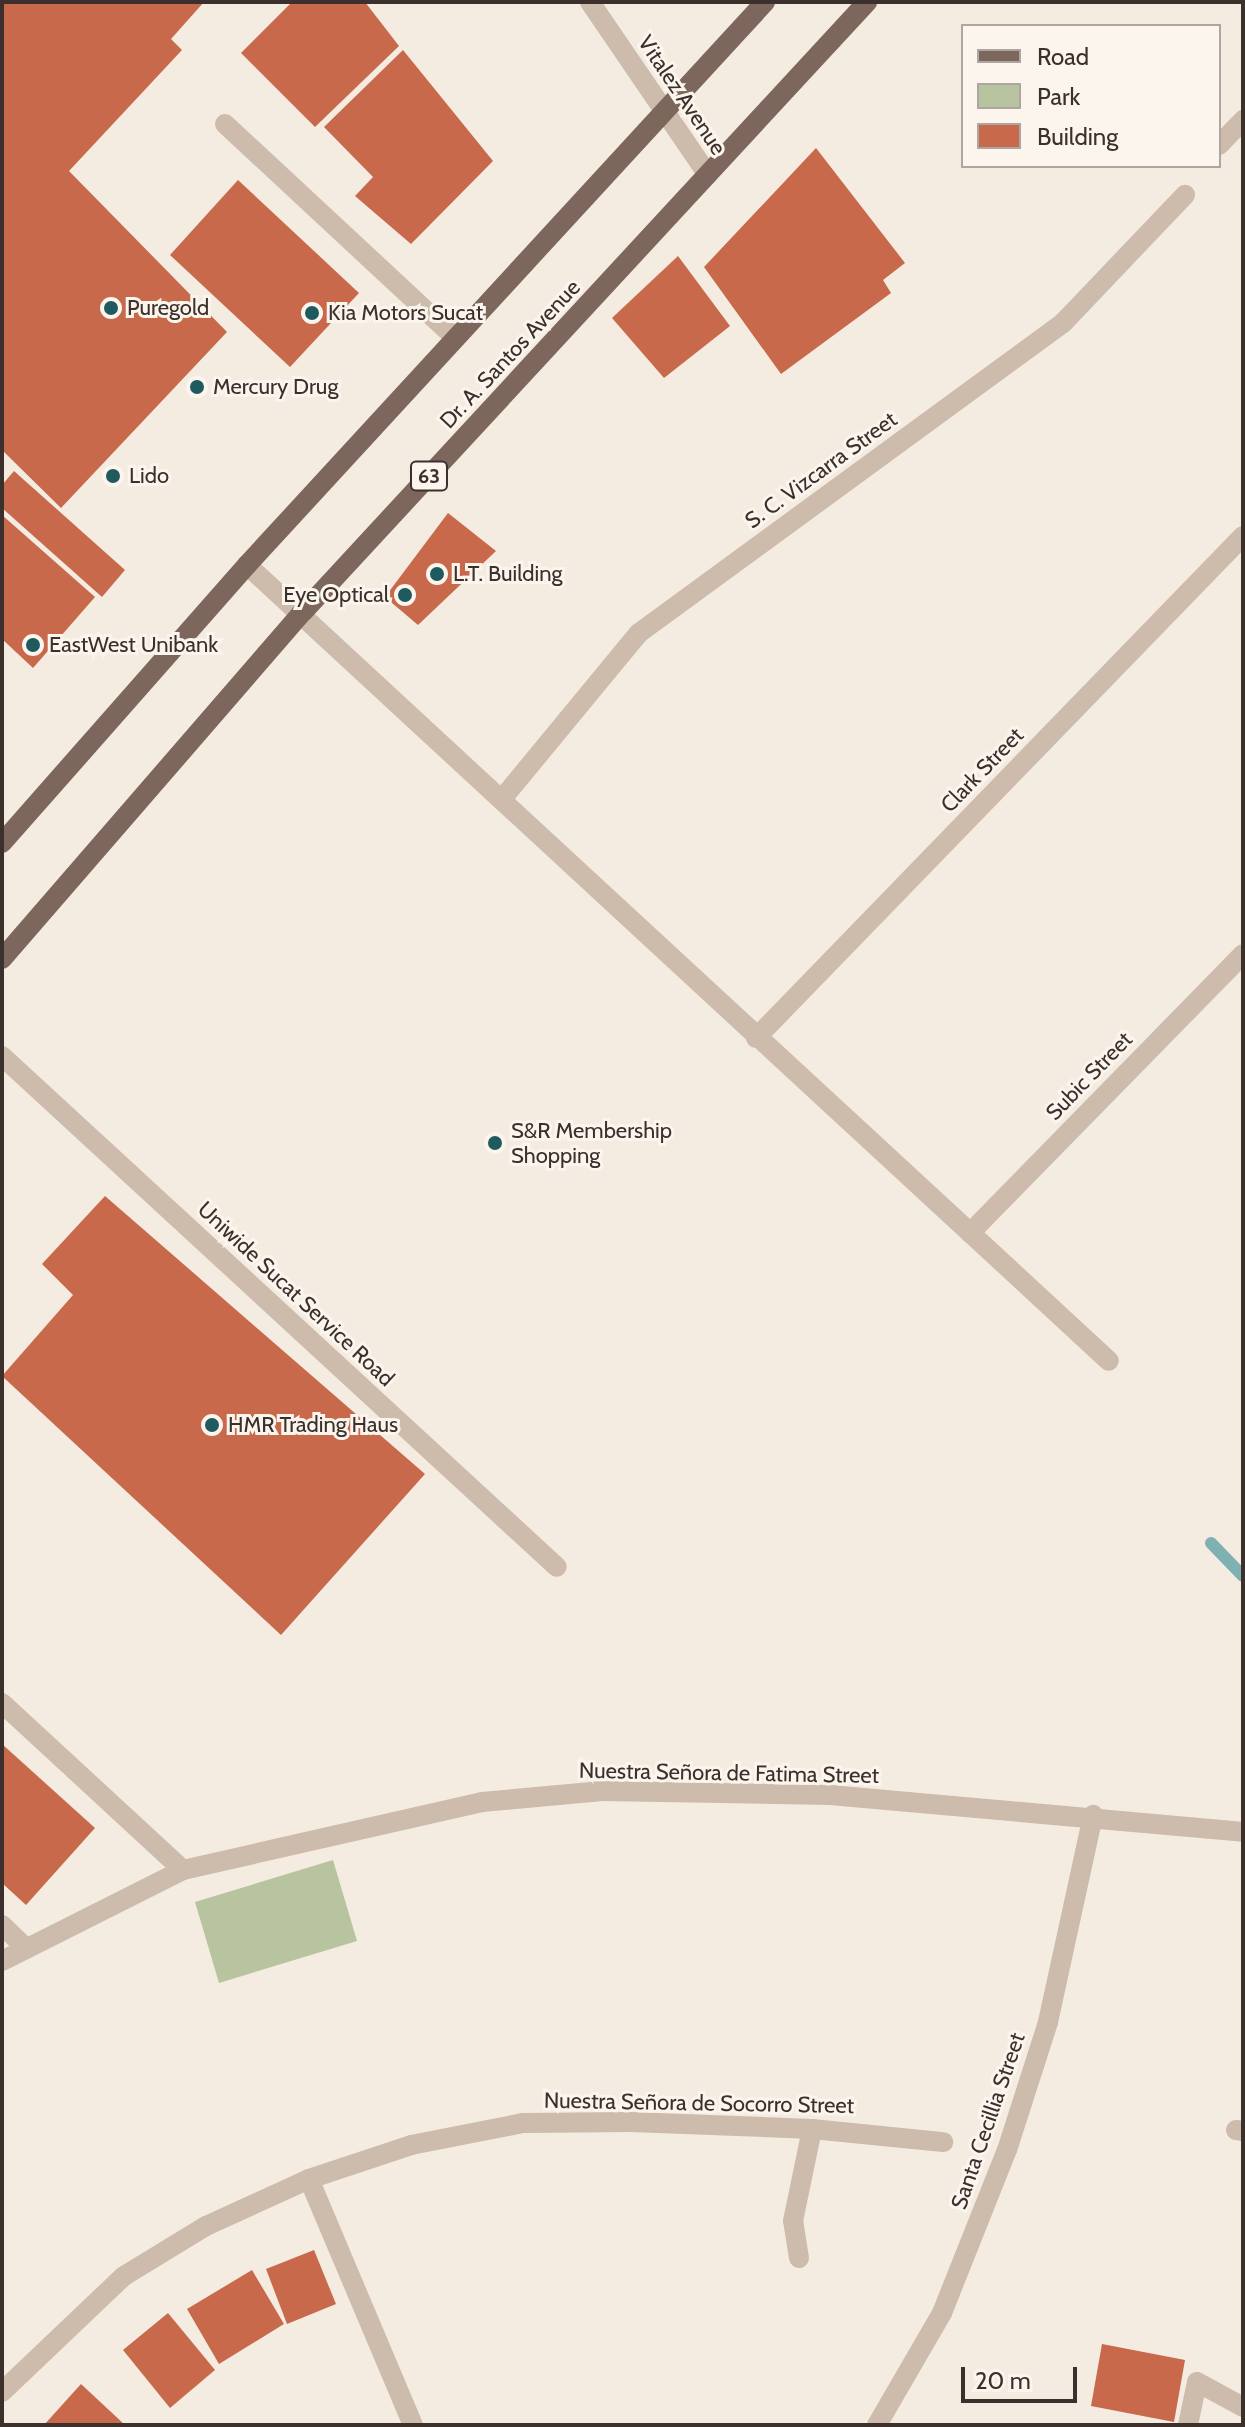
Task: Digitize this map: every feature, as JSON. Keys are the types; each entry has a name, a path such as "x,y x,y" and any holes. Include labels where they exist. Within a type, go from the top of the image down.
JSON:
{"main road":[{"path":"2,843 247,565 765,2"},
{"name":"Dr. A. Santos Avenue","path":"2,959 303,612 867,2"}],"street":[{"name":"Vitalez Avenue","path":"590,2 708,175"},
{"path":"1221,143 1243,120"},
{"path":"225,124 455,338"},
{"name":"S. C. Vizcarra Street","path":"502,799 639,633 1063,323 1185,195"},
{"name":"Clark Street","path":"756,1038 1243,536"},
{"path":"247,565 303,612 756,1038 1109,1361"},
{"name":"Subic Street","path":"970,1233 1243,954"},
{"name":"Uniwide Sucat Service Road","path":"2,1056 557,1567"},
{"path":"2,1703 183,1870"},
{"name":"Nuestra Señora de Fatima Street","path":"2,1961 183,1870 482,1802 602,1791 830,1795 1093,1815 1243,1832"},
{"name":"Santa Cecillia Street","path":"877,2425 942,2313 1007,2150 1048,2022 1093,1815"},
{"path":"2,1925 26,1948"},
{"name":"Nuestra Señora de Socorro Street","path":"2,2392 124,2276 206,2226 309,2179 411,2145 523,2123 812,2129 943,2142"},
{"path":"799,2258 793,2221 812,2129"},
{"path":"309,2179 413,2425"},
{"path":"1188,2425 1197,2382 1243,2407"}],"green space":[{"path":"333,1860 357,1941 219,1983 195,1902"}],"building":[{"name":"Puregold","path":"2,2 204,2 171,39 182,50 69,171 227,332 61,508 2,450"},
{"path":"292,2 365,2 399,46 315,127 241,53"},
{"path":"403,50 493,161 411,244 355,196 373,177 324,127"},
{"path":"816,148 905,263 883,280 891,293 781,374 704,267"},
{"path":"238,180 359,293 290,367 170,255"},
{"path":"678,256 730,326 664,378 612,318"},
{"path":"14,471 125,570 102,597 2,508 2,485"},
{"name":"L.T. Building","path":"448,513 496,551 418,625 385,597"},
{"path":"2,515 95,597 33,668 2,639"},
{"name":"HMR Trading Haus","path":"105,1196 425,1474 281,1635 2,1376 73,1295 42,1264"},
{"path":"2,1744 95,1828 26,1905 2,1883"},
{"path":"314,2250 336,2304 287,2324 266,2269"},
{"path":"252,2270 284,2324 219,2364 187,2309"},
{"path":"168,2313 215,2370 170,2408 123,2350"},
{"path":"1102,2344 1185,2360 1174,2422 1091,2406"},
{"path":"81,2384 125,2425 44,2425"}],"waterway":[{"path":"1211,1543 1243,1576"}],"place":[{"name":"Puregold","path":"111,308"},
{"name":"Kia Motors Sucat","path":"312,313"},
{"name":"Mercury Drug","path":"197,387"},
{"name":"Lido","path":"113,476"},
{"name":"L.T. Building","path":"437,574"},
{"name":"Eye Optical","path":"405,595"},
{"name":"EastWest Unibank","path":"33,645"},
{"name":"S&R Membership Shopping","path":"495,1143"},
{"name":"HMR Trading Haus","path":"212,1425"}]}
